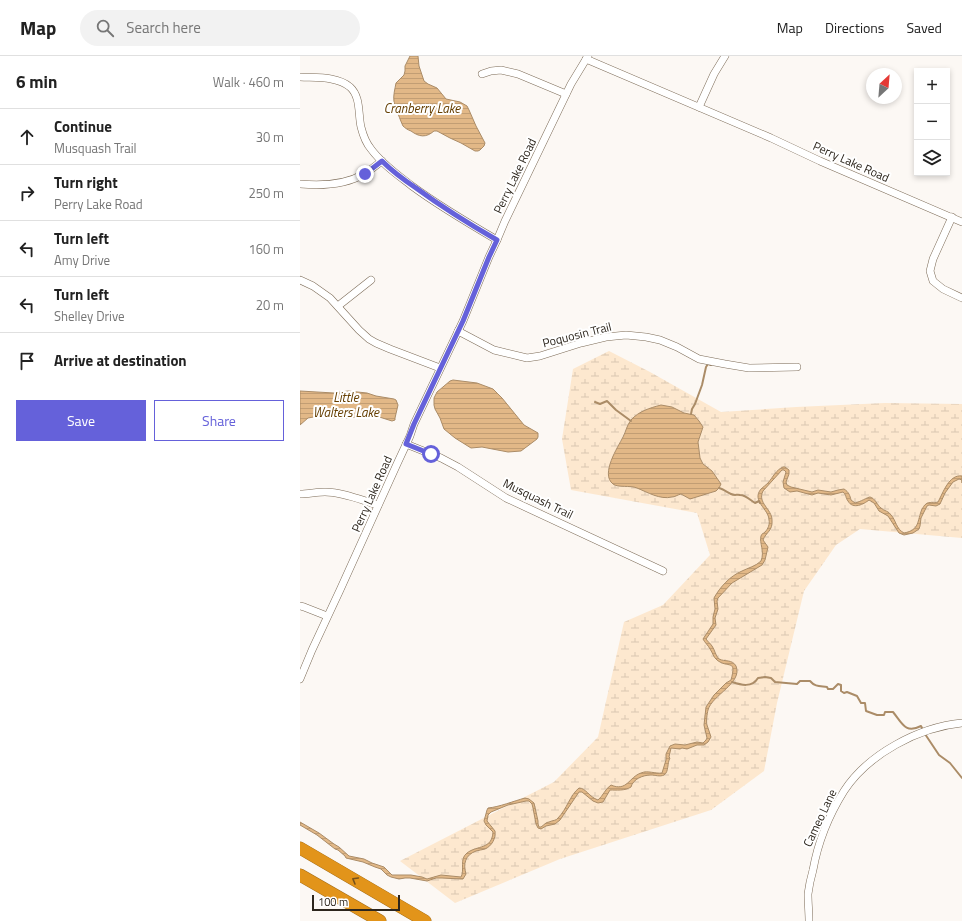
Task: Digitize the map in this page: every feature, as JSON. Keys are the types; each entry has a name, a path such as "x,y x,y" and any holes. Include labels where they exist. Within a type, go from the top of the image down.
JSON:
{"highway":[{"path":"300,848 425,921"},
{"path":"300,875 380,921"}],"street":[{"path":"699,107 714,74 725,56"},
{"name":"Perry Lake Road","path":"300,679 414,424 463,321 505,220 566,94 587,58 962,222"},
{"path":"482,74 491,71 506,71 518,74 566,94"},
{"path":"300,76 343,82 355,92 358,102 361,128 371,149 382,161 431,199 497,240"},
{"path":"300,184 312,185 349,181 365,174 382,161"},
{"path":"952,217 933,259 930,271 933,281 943,289 962,298"},
{"path":"300,280 323,292 369,339 440,368"},
{"path":"338,306 371,280"},
{"name":"Poquosin Trail","path":"458,331 494,350 527,358 540,356 606,337 626,335 646,336 660,340 699,358 725,364 749,368 797,367"},
{"name":"Musquash Trail","path":"406,444 441,458 458,467 506,498 663,571"},
{"path":"300,494 325,492 335,493 378,505"},
{"path":"300,606 327,616"},
{"name":"Cameo Lane","path":"810,921 808,893 815,854 819,841 844,791 863,769 882,754 902,742 920,733 952,724 962,723"}],"green space":[{"path":"609,351 721,412 885,403 962,404 962,538 860,529 836,545 804,591 777,703 764,771 711,810 560,859 455,903 400,861 554,782 598,737 624,622 663,605 710,555 697,513 571,490 562,439 573,369","holes":["654,407 672,407 684,413 695,416 703,427 698,442 700,458 703,464 712,471 720,484 712,493 699,495 690,499 681,494 670,498 650,494 635,487 616,486 608,473 610,463 626,429"]}],"water":[{"name":"Cranberry Lake","path":"410,56 418,56 419,66 424,81 437,88 446,99 460,102 467,106 485,143 480,150 475,151 437,131 422,136 417,135 403,126 394,102 394,94 396,83 404,75 405,66"},
{"path":"453,380 477,383 493,389 524,425 538,433 537,439 521,451 508,452 482,447 471,448 455,438 444,429 434,405 434,398 437,392"},
{"name":"Little Walters Lake","path":"300,391 334,393 348,391 367,393 394,399 398,405 395,420 392,421 373,415 347,418 319,416 308,418 300,425"},
{"path":"661,405 672,407 684,413 694,415 703,427 698,442 700,458 703,464 712,471 721,484 716,491 690,499 681,494 667,498 654,495 634,487 615,485 609,480 608,474 611,460 630,422 641,412"},
{"path":"783,467 789,470 786,482 787,485 791,487 812,492 818,490 831,492 844,489 850,496 851,500 855,503 869,497 872,498 881,508 893,517 899,529 904,533 913,530 925,504 938,502 944,489 953,478 962,476 962,480 959,479 953,482 945,493 940,504 936,506 927,506 921,518 919,529 913,533 904,535 899,533 888,516 879,511 874,503 869,500 856,506 850,504 843,492 831,495 818,493 812,495 797,491 790,492 784,488 783,482 786,472 782,470 763,491 762,495 763,503 770,513 772,520 771,527 763,540 768,547 765,560 762,565 732,583 718,598 718,609 715,618 716,625 706,639 712,646 719,659 730,662 736,666 737,672 735,678 715,699 708,710 707,724 711,737 708,742 704,745 697,745 687,749 671,748 666,774 661,776 645,776 636,780 629,788 610,790 603,802 598,803 593,801 582,792 579,792 560,820 555,824 541,829 538,828 536,824 532,804 529,801 508,805 491,812 488,815 487,821 495,831 492,844 485,849 472,853 467,857 465,863 466,874 463,879 436,878 427,881 391,877 381,869 363,862 346,858 338,850 300,825 300,822 319,833 349,856 364,859 384,867 392,875 411,875 427,879 441,875 461,877 463,858 465,855 487,844 492,838 493,832 484,821 488,808 525,798 529,799 534,803 538,824 539,827 541,827 547,822 557,819 573,794 579,788 584,789 592,797 598,800 611,785 621,787 637,775 644,772 662,773 666,760 666,754 670,746 675,744 685,745 697,742 703,743 707,738 704,725 706,707 714,695 731,680 733,673 732,666 721,663 716,659 703,639 713,624 715,609 714,598 729,579 761,561 761,536 767,529 769,522 768,516 759,501 758,493 776,472"}],"waterway":[{"path":"691,414 702,385 706,367 708,364 711,365"},
{"path":"595,402 600,404 607,401 631,421"},
{"path":"719,488 732,495 744,496 755,503 759,501 760,503"},
{"path":"732,682 746,685 753,683 758,678 765,677 771,678 775,682 797,684 800,681 810,681 816,685 827,687 828,689 833,689 838,684 841,685 841,691 857,696 861,703 865,703 866,711 877,715 884,715 885,712 893,712 907,728 911,729 921,726 923,730"},
{"path":"925,734 939,755 950,763 962,778"}],"route":[{"path":"365,174 382,161 431,199 497,240 463,321 406,444 431,454"}]}
